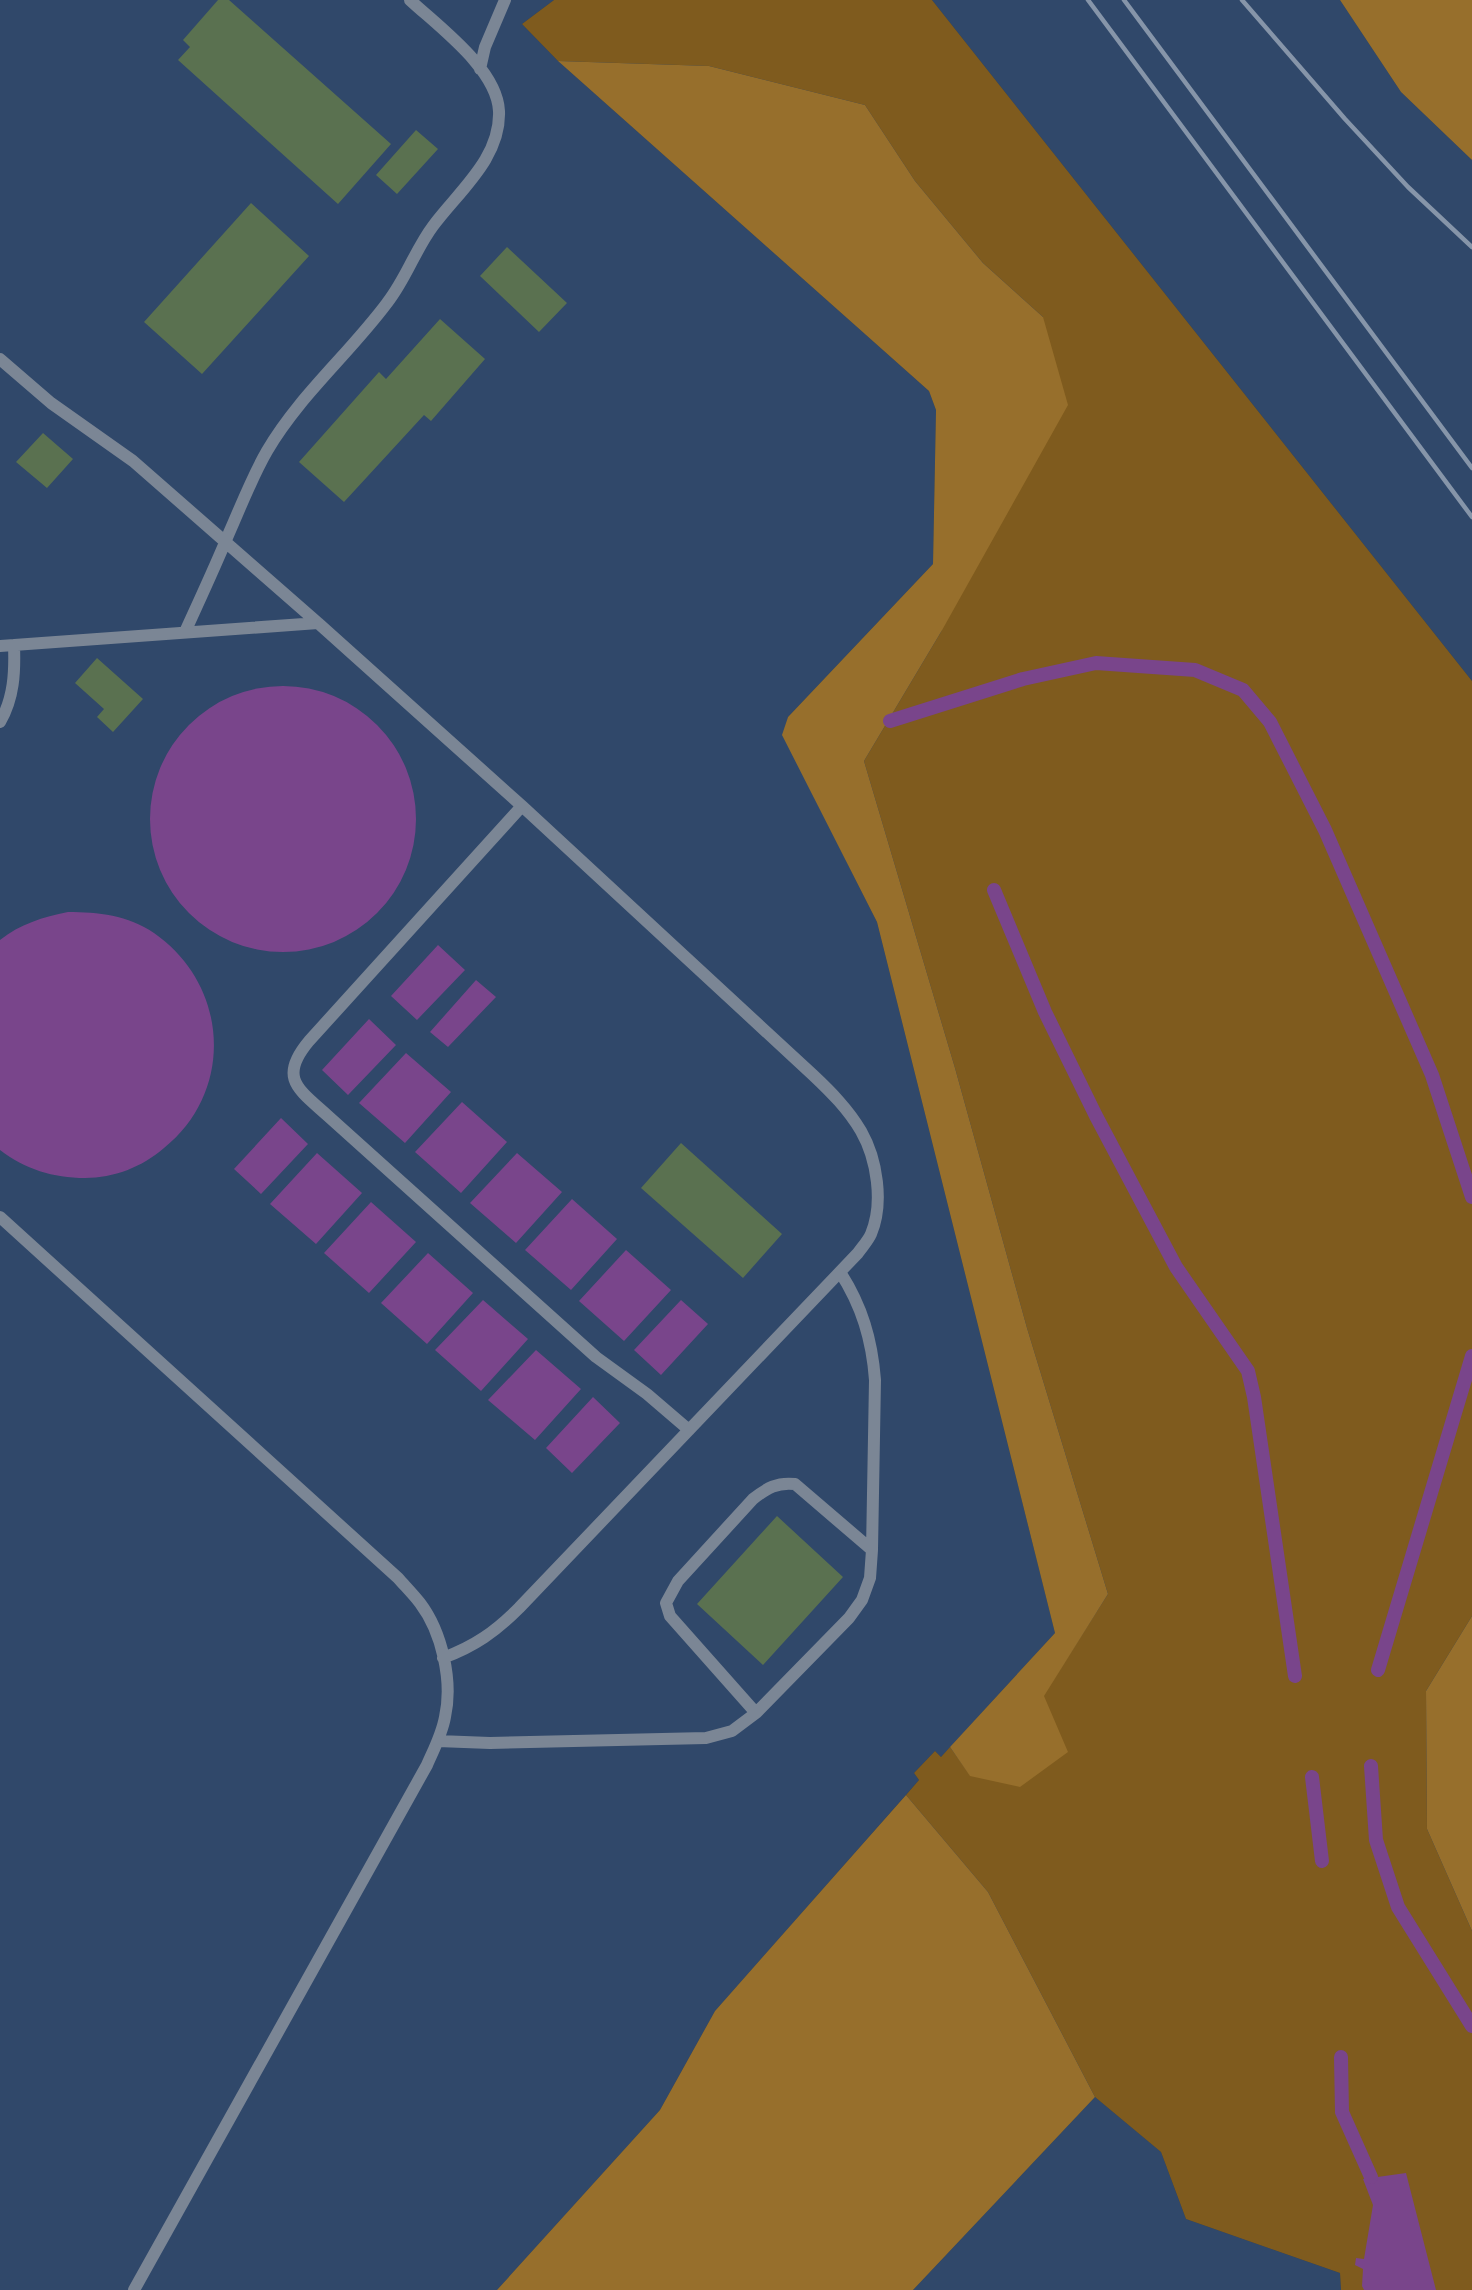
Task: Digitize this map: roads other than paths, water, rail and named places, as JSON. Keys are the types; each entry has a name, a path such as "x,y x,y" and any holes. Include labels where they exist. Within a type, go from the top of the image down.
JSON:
{"lane":[{"path":"184,632 267,451 285,423 403,283 417,251 432,226 491,151 499,129 499,108 493,90 480,69 410,0"},
{"path":"480,69 488,38 505,0"},
{"path":"0,359 51,403 133,461 522,806 813,1074 849,1113 862,1132 870,1153 876,1181 878,1209 870,1235 840,1272 495,1631 468,1649 443,1659"},
{"path":"0,646 318,623"},
{"path":"0,722 12,692 15,670 14,645"},
{"path":"522,806 309,1041 294,1060 292,1072 295,1083 303,1093 328,1116 596,1357 647,1394 689,1430"},
{"path":"0,1217 398,1578 421,1604 435,1630 447,1686 446,1716 438,1741 134,2290"},
{"path":"438,1741 490,1743 706,1738 732,1731 756,1713 849,1618 862,1600 870,1578 875,1410 873,1358 860,1309 840,1272"},
{"path":"756,1713 670,1616 666,1604 678,1581 753,1499 767,1488 782,1483 795,1484 872,1550"}],"waterway":[{"path":"890,721 1023,679 1096,663 1195,670 1243,690 1270,722 1325,830 1432,1075 1472,1197"},
{"path":"994,890 1045,1012 1096,1116 1176,1267 1248,1371 1254,1397 1295,1676"},
{"path":"1378,1670 1472,1356"},
{"path":"1371,1766 1376,1840 1398,1907 1472,2026"},
{"path":"1312,1777 1322,1861"},
{"path":"1341,2057 1342,2112 1371,2177"}],"railway":[{"path":"1088,0 1472,517"},
{"path":"1124,0 1472,468"},
{"path":"1242,0 1345,119 1408,187 1472,247"}]}
